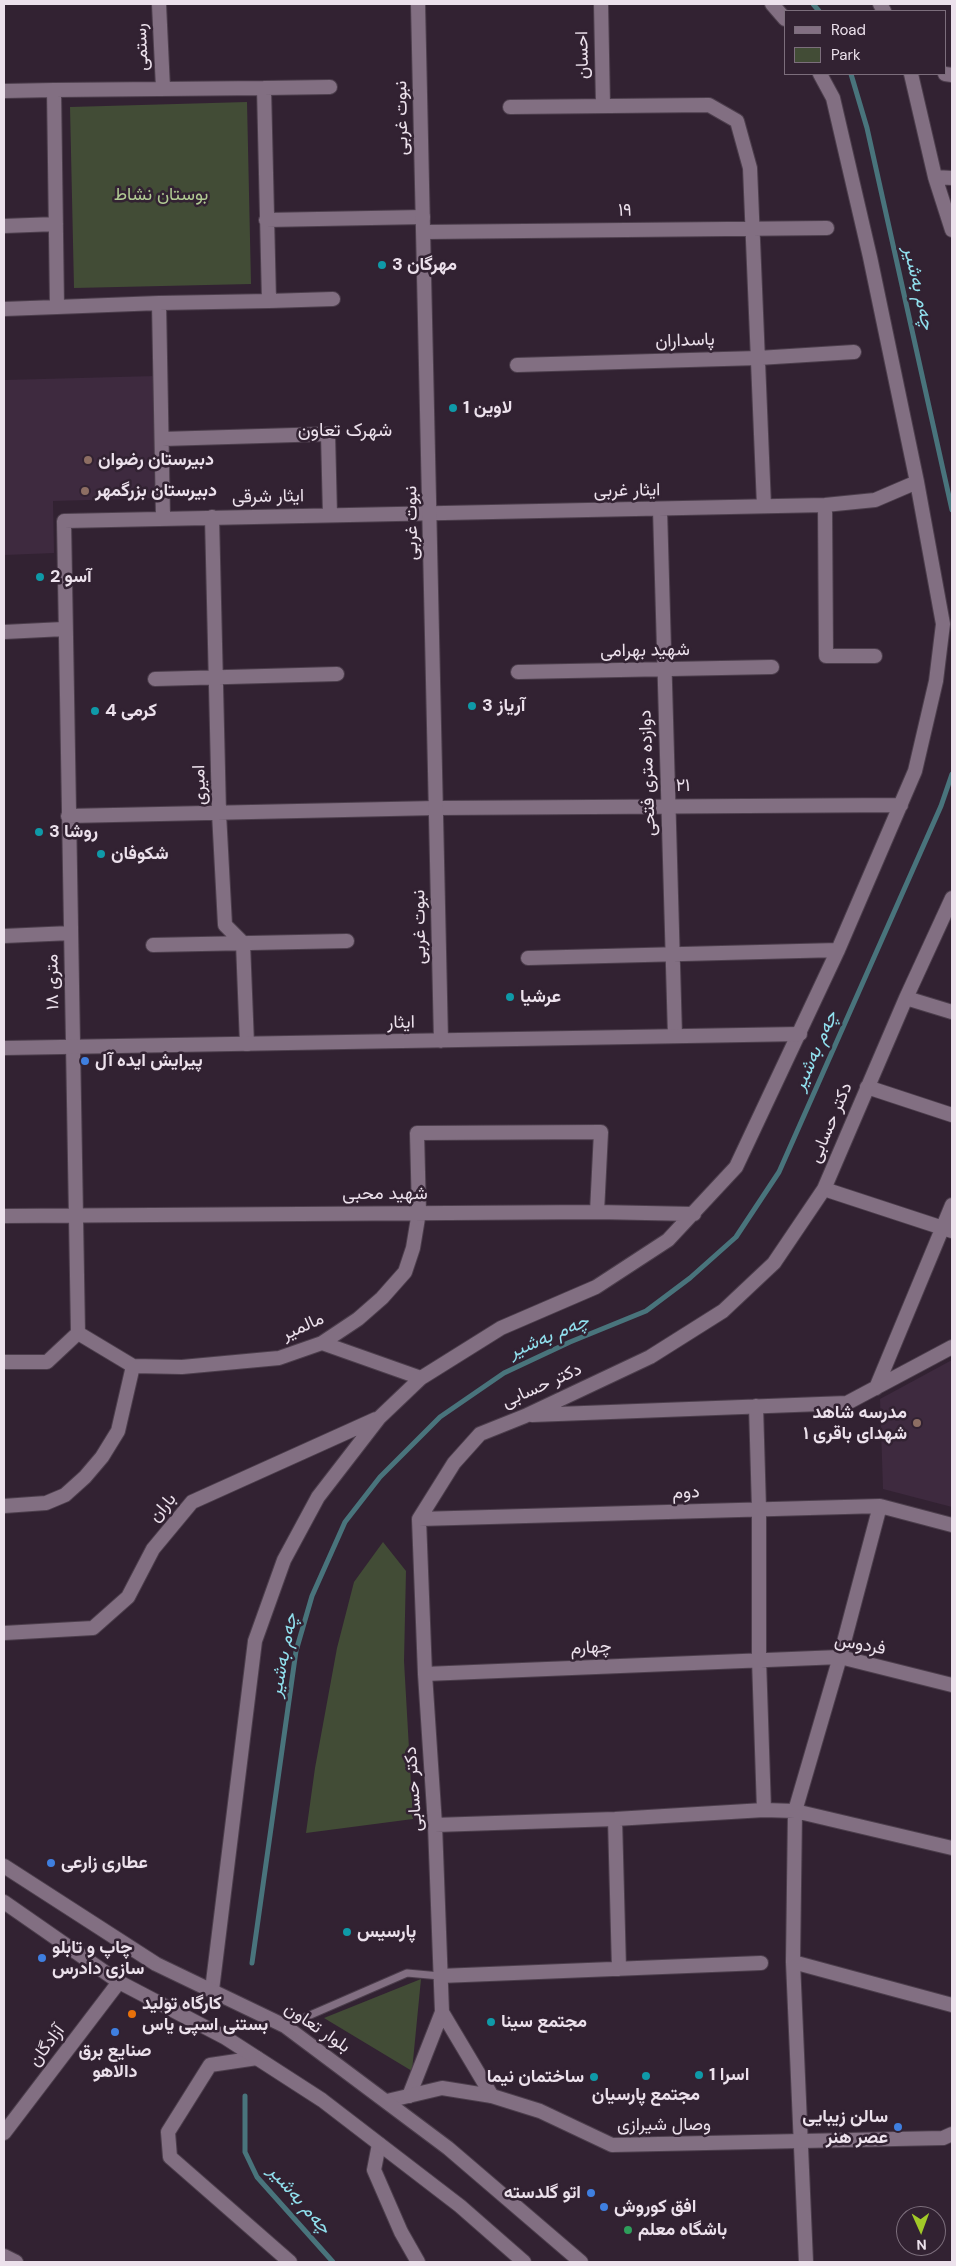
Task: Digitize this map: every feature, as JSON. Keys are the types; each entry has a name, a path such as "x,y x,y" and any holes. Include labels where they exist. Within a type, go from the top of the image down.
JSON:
{"street":[{"name":"رستمی","path":"159,4 163,88"},
{"name":"نبوت غربی","path":"418,4 441,1041"},
{"name":"احسان","path":"601,4 603,105"},
{"path":"772,4 784,19"},
{"path":"212,1990 255,1641 284,1560 318,1498 379,1418 421,1378 501,1328 596,1287 668,1240 736,1167 838,950 915,771 936,681 943,624 918,482 870,257 833,98 821,75"},
{"path":"911,75 935,177 952,224"},
{"path":"4,91 330,87"},
{"path":"264,88 269,301"},
{"path":"54,90 57,307"},
{"path":"510,107 709,105 737,121 750,168 764,506"},
{"path":"935,177 952,178"},
{"path":"266,220 423,217"},
{"path":"4,226 56,224"},
{"name":"۱۹","path":"424,232 827,228"},
{"path":"4,309 333,299"},
{"path":"159,303 163,518"},
{"name":"پاسداران","path":"516,364 758,358 854,352"},
{"path":"162,439 328,434 330,516"},
{"name":"ایثار غربی","path":"430,514 825,506 875,500 918,482"},
{"path":"825,506 826,656 875,656"},
{"name":"دوازده متری فتحی","path":"660,509 675,1036"},
{"name":"ایثار شرقی","path":"64,630 64,521 430,514"},
{"name":"امیری","path":"212,517 215,678 224,925 243,943"},
{"path":"4,632 64,630"},
{"name":"۱۸ متری","path":"64,630 78,1333"},
{"name":"شهید بهرامی","path":"518,672 772,668"},
{"path":"156,679 338,674"},
{"name":"۲۱","path":"68,816 436,808 668,805 901,805"},
{"name":"دکتر حسابی","path":"442,2012 436,1825 425,1674 419,1519 454,1463 480,1434 525,1416 650,1358 723,1311 774,1263 824,1189 906,998 952,898"},
{"path":"4,936 71,933"},
{"path":"153,945 346,941"},
{"path":"243,943 247,1044"},
{"path":"528,958 838,950"},
{"path":"906,998 952,1012"},
{"name":"ایثار","path":"4,1048 800,1034"},
{"path":"867,1087 952,1115"},
{"name":"مالمیر","path":"78,1333 133,1366 182,1367 279,1358 322,1343 364,1314 382,1298 404,1272 413,1248 419,1212 417,1133 601,1132 597,1212"},
{"path":"824,1189 947,1230"},
{"path":"876,1388 947,1230 952,1205"},
{"name":"شهید محبی","path":"4,1216 419,1212 694,1214"},
{"path":"4,1362 47,1362 78,1333"},
{"path":"322,1343 421,1378"},
{"path":"525,1416 847,1403 952,1347"},
{"path":"4,1506 46,1503 65,1495 85,1477 102,1457 118,1431 133,1366"},
{"path":"756,1406 759,1510 759,1660 764,1810"},
{"name":"باران","path":"4,1633 94,1628 128,1597 153,1549 192,1502 379,1418"},
{"path":"806,2262 793,1962 795,1811 840,1657 880,1506"},
{"name":"دوم","path":"419,1519 880,1506 952,1525"},
{"name":"فردوس","path":"759,1660 840,1657 952,1685"},
{"name":"چهارم","path":"425,1674 759,1660"},
{"path":"436,1825 615,1819 764,1810 795,1811 952,1848"},
{"path":"615,1819 619,1969"},
{"name":"بلوار تعاون","path":"4,1866 156,1964 285,2026 448,2148 581,2262"},
{"path":"4,1902 119,1982 226,2038 322,2100 460,2206 524,2262"},
{"path":"793,1962 952,2002"},
{"path":"440,1976 761,1963"},
{"name":"آزادگان","path":"5,2128 119,1982"},
{"path":"442,2012 492,2096"},
{"path":"409,2096 442,2012"},
{"path":"257,2058 210,2065 168,2132 170,2157 290,2262"},
{"name":"وصال شیرازی","path":"387,2101 442,2088 492,2096 540,2111 612,2146 943,2138 952,2134"},
{"path":"379,2144 374,2170 401,2232 418,2262"},
{"path":"4,2256 16,2262"}],"lane":[{"path":"285,2026 406,1973 440,1976"}],"shaded area":[{"name":"دبیرستان رضوان","path":"156,376 160,498 53,501 54,553 4,555 4,380"},
{"name":"مدرسه شاهد شهدای باقری ۱","path":"952,1360 952,1507 883,1489 880,1399"}],"green space":[{"name":"بوستان نشاط","path":"247,102 251,284 74,288 70,107"},
{"path":"383,1542 406,1571 404,1661 413,1819 306,1833 315,1768 337,1648 354,1582"},
{"path":"421,1979 412,2071 324,2018"}],"waterway":[{"name":"چەم بەشیر","path":"813,4 818,10"},
{"name":"چەم بەشیر","path":"851,75 867,128 952,510"},
{"name":"چەم بەشیر","path":"252,1963 296,1651 312,1596 345,1522 380,1477 440,1417 504,1373 570,1342 646,1311 690,1278 736,1237 779,1172 941,806 952,774"},
{"name":"چەم بەشیر","path":"245,2096 245,2152 257,2177 333,2262"}],"place":[{"name":"مهرگان 3","path":"382,265"},
{"name":"لاوین 1","path":"453,408"},
{"name":"دبیرستان رضوان","path":"88,460"},
{"name":"دبیرستان بزرگمهر","path":"85,491"},
{"name":"آسو 2","path":"40,577"},
{"name":"آریاز 3","path":"472,706"},
{"name":"کرمی 4","path":"95,711"},
{"name":"روشا 3","path":"39,832"},
{"name":"شکوفان","path":"101,854"},
{"name":"عرشیا","path":"510,997"},
{"name":"پیرایش ایده آل","path":"85,1061"},
{"name":"مدرسه شاهد شهدای باقری ۱","path":"917,1423"},
{"name":"عطاری زارعی","path":"51,1863"},
{"name":"پارسیس","path":"347,1932"},
{"name":"چاپ و تابلو سازی دادرس","path":"42,1958"},
{"name":"کارگاه تولید بستنی اسپی یاس","path":"132,2014"},
{"name":"مجتمع سینا","path":"491,2022"},
{"name":"صنایع برق دالاهو","path":"115,2032"},
{"name":"اسرا 1","path":"699,2075"},
{"name":"مجتمع پارسیان","path":"646,2076"},
{"name":"ساختمان نیما","path":"594,2077"},
{"name":"سالن زیبایی عصر هنر","path":"898,2127"},
{"name":"اتو گلدسته","path":"591,2193"},
{"name":"افق کوروش","path":"604,2207"},
{"name":"باشگاه معلم","path":"628,2230"}],"district":[{"name":"شهرک تعاون","path":"345,431"}]}
